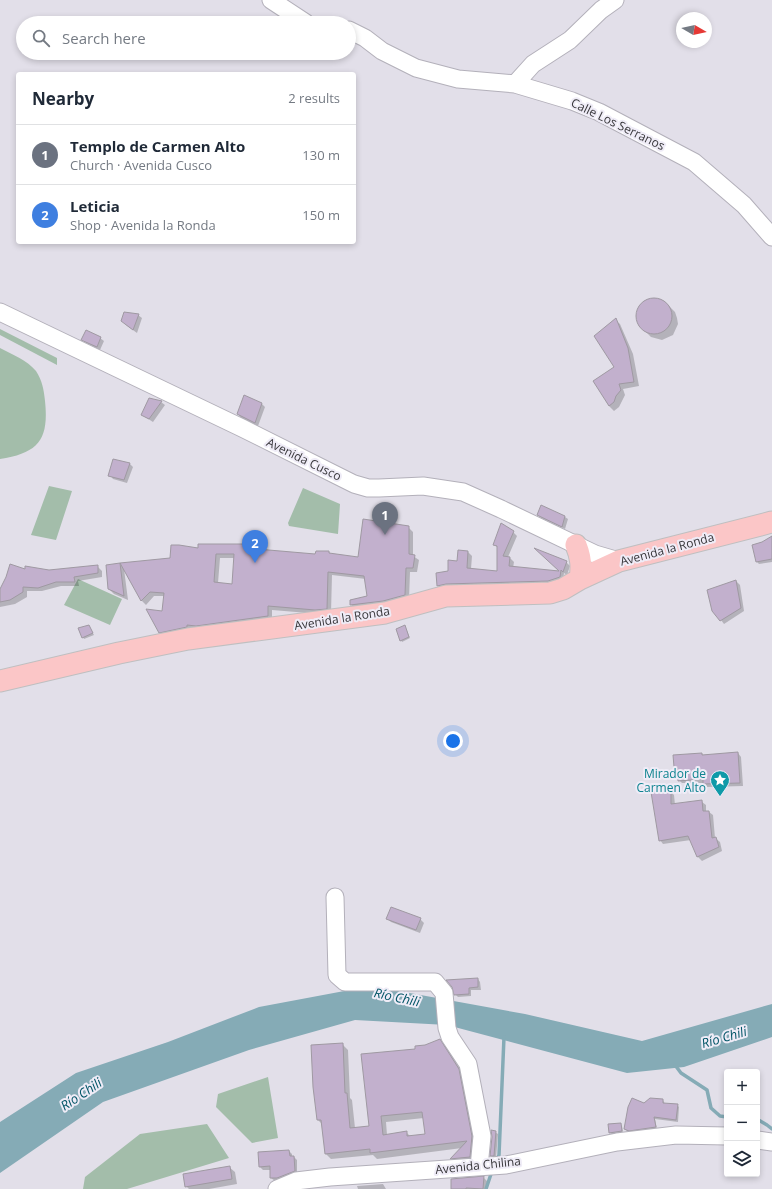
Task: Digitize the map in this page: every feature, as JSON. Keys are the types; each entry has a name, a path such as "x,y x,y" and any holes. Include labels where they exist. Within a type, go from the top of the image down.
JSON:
{"main road":[{"name":"Avenida la Ronda","path":"0,681 119,653 188,639 385,614 446,596 550,593 563,589 580,579 619,561 772,522"},
{"path":"576,545 581,557 582,568 580,579"}],"street":[{"path":"271,0 295,16"},
{"path":"515,84 533,64 570,40 601,10 615,0"},
{"name":"Calle Los Serranos","path":"356,34 365,38 382,51 416,68 458,79 515,84 572,101 599,112 694,162 744,205 772,237"},
{"name":"Avenida Cusco","path":"0,312 242,428 354,484 368,488 423,486 463,492 500,508 595,554 619,561"},
{"path":"335,896 337,975 345,982 435,982 444,993 447,1028 450,1037 468,1064 482,1136 484,1167"},
{"name":"Avenida Chilina","path":"277,1189 296,1181 330,1176 506,1165 617,1142 676,1135 724,1136"},
{"path":"760,1140 772,1142"}],"green space":[{"path":"0,329 57,358 57,365 0,335"},
{"path":"0,348 24,361 36,371 43,389 46,414 43,434 39,442 24,453 0,459"},
{"path":"49,486 72,491 56,540 31,535"},
{"path":"303,488 340,504 338,534 289,526 288,523"},
{"path":"78,579 122,599 110,625 64,605"},
{"path":"268,1077 278,1138 252,1143 216,1107 218,1094"},
{"path":"207,1124 229,1158 127,1189 83,1189 85,1177 140,1134"}],"water":[{"name":"Río Chili","path":"371,986 525,1014 642,1041 772,1004 772,1037 684,1067 627,1073 447,1025 355,1020 249,1050 103,1102 0,1173 0,1122 76,1073 168,1042 259,1007"}],"building":[{"path":"658,298 667,303 671,309 671,323 667,329 658,334 650,334 641,329 637,323 636,312 641,303 647,299"},
{"path":"124,312 139,314 133,330 121,321"},
{"path":"616,318 628,348 634,382 619,384 621,390 616,396 614,402 609,406 593,381 614,367 594,336"},
{"path":"86,330 101,337 97,347 81,340"},
{"path":"244,395 262,403 255,423 237,414"},
{"path":"149,398 162,401 149,419 141,415"},
{"path":"113,459 130,463 124,480 108,476"},
{"path":"541,505 565,516 562,527 537,515"},
{"path":"363,519 409,526 409,554 415,555 413,568 406,568 405,595 383,601 350,605 350,600 367,596 364,576 328,572 327,609 315,610 268,606 268,616 196,626 187,625 187,627 159,633 146,609 162,611 164,593 150,592 141,601 120,563 170,558 171,545 198,548 198,544 258,544 257,549 315,554 316,551 329,551 329,553 358,557","holes":["216,554 234,554 232,584 214,582"]},
{"path":"501,523 514,531 503,556 510,557 509,566 559,571 534,548 567,561 563,572 561,570 560,577 548,581 446,584 437,586 436,573 448,571 448,560 457,561 458,550 468,551 467,568 497,571 497,546 493,545"},
{"path":"772,536 772,559 756,562 752,545 762,542"},
{"path":"120,563 124,596 108,589 106,565"},
{"path":"10,564 25,569 25,566 49,570 98,565 98,573 74,577 75,582 56,582 38,588 23,587 23,592 10,600 0,602 0,589"},
{"path":"736,580 741,608 720,621 712,611 707,590"},
{"path":"89,625 93,633 82,638 78,628"},
{"path":"405,625 409,637 400,641 396,629"},
{"path":"738,752 740,783 703,784 703,779 678,781 677,767 674,767 673,755 702,753 702,755"},
{"path":"671,790 671,804 702,800 703,811 709,811 712,838 716,837 719,847 697,857 688,836 659,841 651,792"},
{"path":"391,907 421,918 416,930 386,919"},
{"path":"478,978 478,987 469,988 469,994 454,995 452,987 446,980"},
{"path":"440,1039 459,1069 472,1136 470,1157 450,1159 467,1141 370,1153 370,1149 325,1154 321,1120 317,1120 313,1087 311,1045 343,1043 345,1093 347,1093 350,1128 369,1126 361,1054 415,1049 415,1046 425,1045","holes":["422,1112 425,1134 407,1136 407,1131 383,1135 381,1116"]},
{"path":"632,1098 644,1103 650,1098 663,1099 663,1103 678,1104 676,1120 654,1117 656,1127 629,1131 624,1129 628,1107"},
{"path":"621,1123 622,1131 609,1133 608,1124"},
{"path":"491,1130 496,1131 494,1156 490,1156 492,1137"},
{"path":"289,1150 290,1156 294,1156 295,1171 277,1178 270,1178 270,1166 259,1167 258,1152"},
{"path":"230,1166 232,1179 185,1187 183,1174"},
{"path":"484,1176 483,1189 451,1189 451,1179"}],"waterway":[{"path":"497,1160 499,1155 504,1037"},
{"path":"675,1065 681,1073 707,1090 711,1108 720,1116 724,1117"},
{"path":"760,1121 772,1129"},
{"path":"486,1189 492,1171"}],"place":[{"name":"Templo de Carmen Alto","path":"385,535"},
{"name":"Leticia","path":"255,563"},
{"name":"Mirador de Carmen Alto","path":"720,797"}]}
